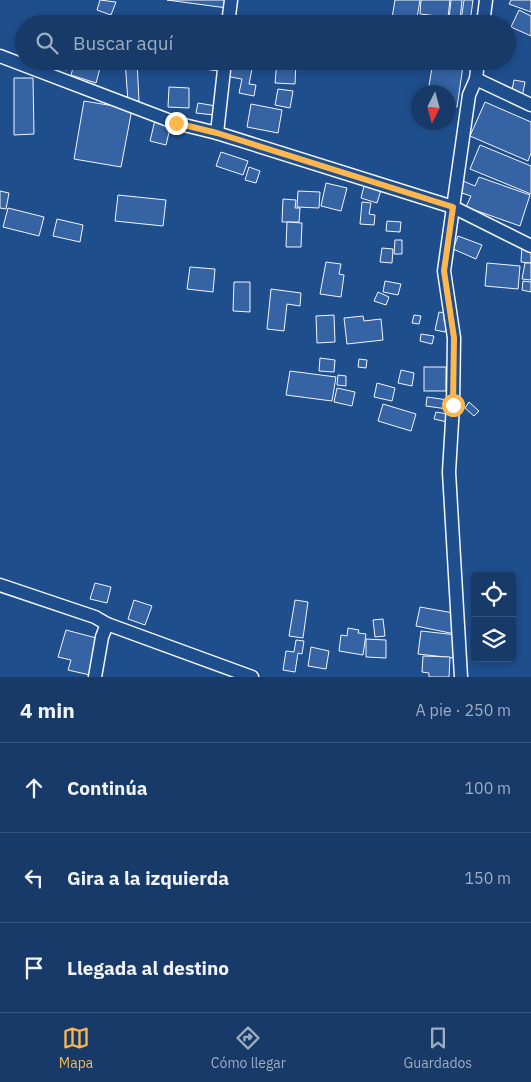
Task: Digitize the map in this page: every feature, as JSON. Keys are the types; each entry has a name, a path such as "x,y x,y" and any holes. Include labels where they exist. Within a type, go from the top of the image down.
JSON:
{"street":[{"path":"229,15 231,0"},
{"path":"484,15 486,0"},
{"path":"0,56 15,62"},
{"path":"37,70 176,123 217,133 453,207 531,246"},
{"path":"217,133 224,70"},
{"path":"461,677 449,472 454,338 444,271 469,95 476,79 477,70"},
{"path":"476,79 531,105"},
{"path":"0,585 95,617 107,624 252,677"},
{"path":"95,677 102,637 107,624"}],"building":[{"path":"100,0 116,2 111,15 97,10"},
{"path":"167,0 228,0 227,8"},
{"path":"395,0 420,0 418,15 392,15"},
{"path":"421,0 450,0 448,15 420,14"},
{"path":"451,0 462,0 460,15 449,15"},
{"path":"464,0 473,0 471,15 462,15"},
{"path":"511,0 531,0 531,12 509,4"},
{"path":"519,10 531,16 531,36 516,29 516,16"},
{"path":"72,70 100,70 96,83 71,75"},
{"path":"126,70 137,70 139,101 128,101"},
{"path":"226,70 252,70 249,84 256,85 254,96 239,93 242,79 225,76"},
{"path":"276,70 296,70 295,84 275,83"},
{"path":"432,70 462,70 457,107 456,85 429,85"},
{"path":"14,78 33,78 34,134 14,135"},
{"path":"514,80 525,82 522,97 511,95"},
{"path":"169,87 189,88 189,108 168,107"},
{"path":"278,89 293,91 290,108 275,105"},
{"path":"84,101 132,109 121,167 74,159"},
{"path":"485,102 531,122 531,153 528,161 470,136"},
{"path":"198,103 216,106 214,115 196,113"},
{"path":"251,104 282,110 278,133 247,127"},
{"path":"155,120 171,124 166,145 150,141"},
{"path":"480,145 531,166 531,194 470,169"},
{"path":"221,152 248,161 243,175 216,166"},
{"path":"249,167 260,171 256,183 245,180"},
{"path":"479,177 530,195 520,226 466,207 471,196 459,192 463,181 475,186"},
{"path":"326,183 347,188 341,211 321,206"},
{"path":"364,186 381,190 377,203 361,198"},
{"path":"0,191 9,193 6,209 0,208"},
{"path":"298,191 320,192 319,208 297,207"},
{"path":"118,195 166,200 163,226 115,221"},
{"path":"283,199 296,200 295,208 300,208 299,222 282,222"},
{"path":"362,202 371,203 369,214 375,215 374,225 360,224"},
{"path":"8,208 44,217 39,236 3,227"},
{"path":"57,219 83,225 80,242 53,236"},
{"path":"387,221 401,222 400,232 386,231"},
{"path":"287,222 302,223 301,247 286,247"},
{"path":"458,236 482,245 476,259 453,249"},
{"path":"395,240 402,240 402,254 394,254"},
{"path":"522,245 531,248 531,263 521,262"},
{"path":"382,248 393,249 392,263 380,262"},
{"path":"326,262 341,264 339,274 344,275 341,297 320,294"},
{"path":"487,263 520,266 518,289 485,286"},
{"path":"525,263 531,263 531,280 522,279"},
{"path":"190,267 215,269 213,292 187,289"},
{"path":"385,281 401,284 398,295 383,292"},
{"path":"523,281 531,282 531,292 522,290"},
{"path":"234,282 250,282 250,312 233,311"},
{"path":"271,289 301,293 300,306 287,304 284,331 267,329"},
{"path":"378,292 389,297 386,305 374,301"},
{"path":"439,312 445,313 444,321 447,321 445,332 435,330"},
{"path":"334,315 335,342 317,343 316,316"},
{"path":"414,315 421,316 419,324 412,323"},
{"path":"363,316 364,321 381,319 383,340 347,344 344,318"},
{"path":"421,334 434,336 432,344 420,341"},
{"path":"320,358 335,360 334,372 319,371"},
{"path":"359,359 367,360 366,368 358,367"},
{"path":"424,367 446,367 446,391 424,391"},
{"path":"401,370 414,373 412,386 398,383"},
{"path":"290,371 336,377 332,401 286,395"},
{"path":"338,375 346,376 346,386 337,385"},
{"path":"377,383 395,388 392,401 374,397"},
{"path":"337,388 355,392 352,406 334,402"},
{"path":"427,397 448,400 447,409 426,406"},
{"path":"469,402 479,411 474,416 465,408"},
{"path":"383,404 416,414 411,431 378,421"},
{"path":"436,412 448,414 447,422 434,419"},
{"path":"95,583 111,587 107,603 90,599"},
{"path":"134,600 152,606 145,625 128,619"},
{"path":"295,600 308,602 303,638 289,636"},
{"path":"420,607 459,614 455,634 416,626"},
{"path":"383,619 385,636 375,637 373,620"},
{"path":"348,628 359,630 358,633 366,634 363,655 339,651 341,635 347,636"},
{"path":"66,630 100,639 90,675 68,670 71,660 58,657"},
{"path":"421,631 457,635 454,658 418,654"},
{"path":"366,639 386,640 386,658 366,657"},
{"path":"296,640 304,641 302,654 298,653 295,672 283,670 286,651 294,652"},
{"path":"311,647 329,651 326,669 308,666"},
{"path":"423,656 450,657 449,677 429,677 429,673 422,672"}],"route":[{"path":"176,123 217,133 453,207 444,271 454,338 453,405"}]}
